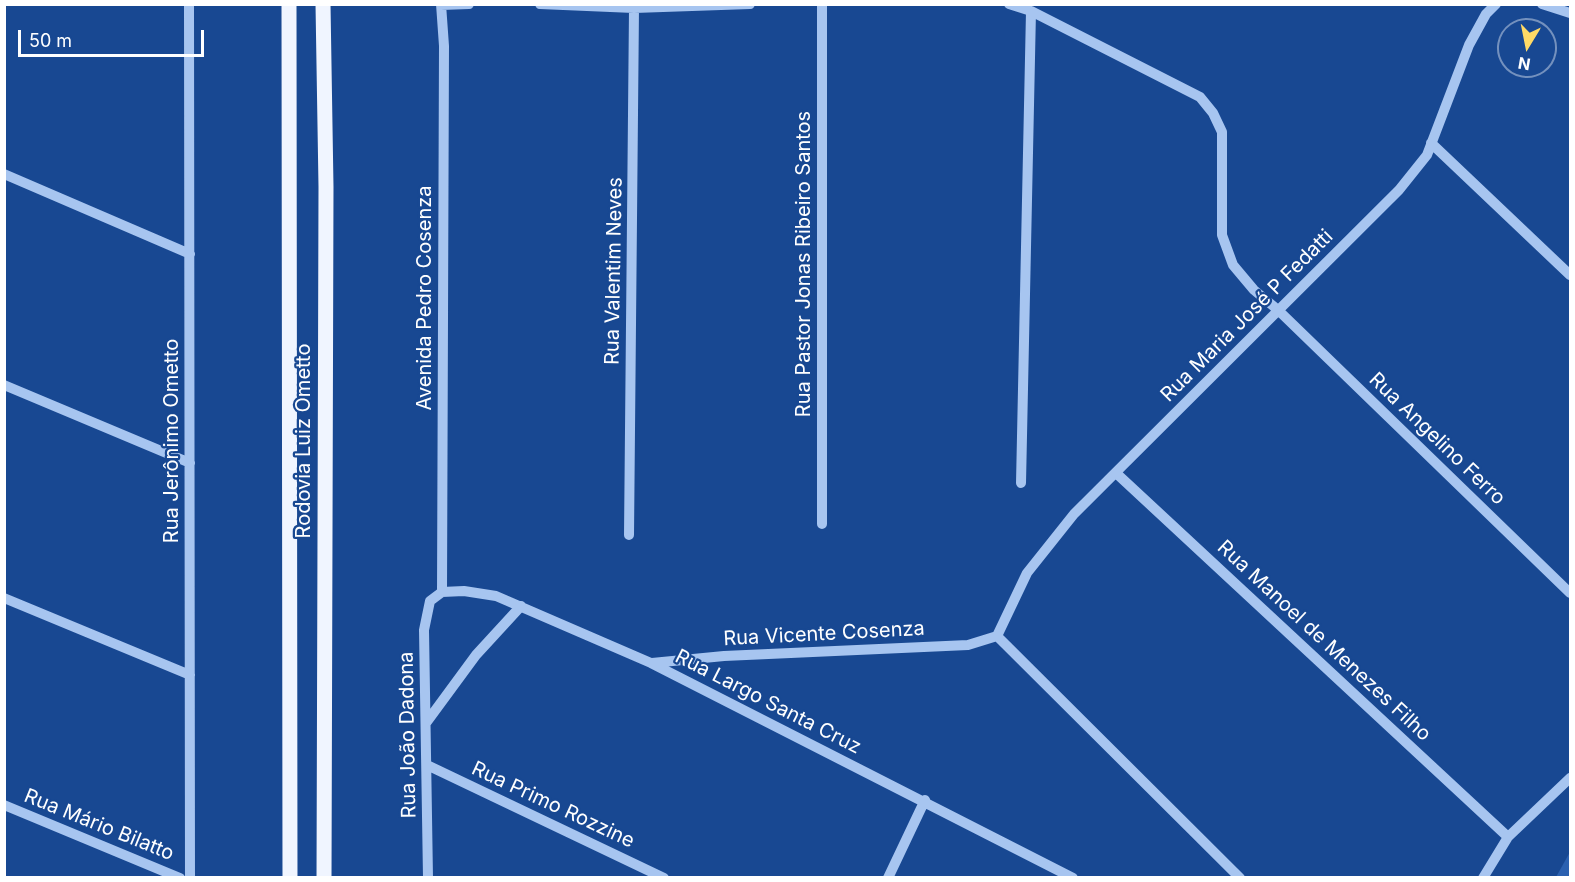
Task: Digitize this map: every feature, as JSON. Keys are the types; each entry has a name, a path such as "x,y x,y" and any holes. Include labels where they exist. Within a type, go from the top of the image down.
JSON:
{"main road":[{"name":"Rodovia Luiz Ometto","path":"289,4 290,878"},
{"name":"Rodovia Luiz Ometto","path":"323,4 326,187 324,878"}],"street":[{"name":"Rua Jerônimo Ometto","path":"189,4 190,878"},
{"path":"441,5 469,4"},
{"path":"540,4 634,8 750,4"},
{"name":"Rua Pastor Jonas Ribeiro Santos","path":"822,4 822,524"},
{"path":"1009,4 1031,11 1021,483"},
{"name":"Rua Maria José P Fedatti","path":"997,636 1027,573 1074,514 1399,190 1427,154 1469,45 1486,14 1496,4"},
{"path":"1542,4 1570,13"},
{"name":"Avenida Pedro Cosenza","path":"439,594 444,46 441,5"},
{"name":"Rua Valentim Neves","path":"629,535 634,8"},
{"name":"Rua Angelino Ferro","path":"1031,11 1200,97 1213,113 1222,132 1222,235 1233,265 1254,290 1278,310 1570,593"},
{"path":"1431,143 1570,275"},
{"path":"4,174 190,254"},
{"path":"4,386 190,463"},
{"name":"Rua Manoel de Menezes Filho","path":"1116,473 1508,837"},
{"name":"Rua Largo Santa Cruz","path":"439,594 464,591 496,596 651,663 925,800 1073,878"},
{"name":"Rua João Dadona","path":"428,878 424,630 429,601 439,594"},
{"path":"4,598 190,675"},
{"path":"426,723 476,655 521,606"},
{"path":"997,636 1240,878"},
{"name":"Rua Vicente Cosenza","path":"651,663 724,656 968,645 997,636"},
{"name":"Rua Primo Rozzine","path":"427,765 664,878"},
{"path":"1483,878 1508,837 1570,778"},
{"path":"888,878 925,800"},
{"name":"Rua Mário Bilatto","path":"4,805 180,878"}],"shaded area":[{"path":"1570,852 1570,877 1556,877"}]}
